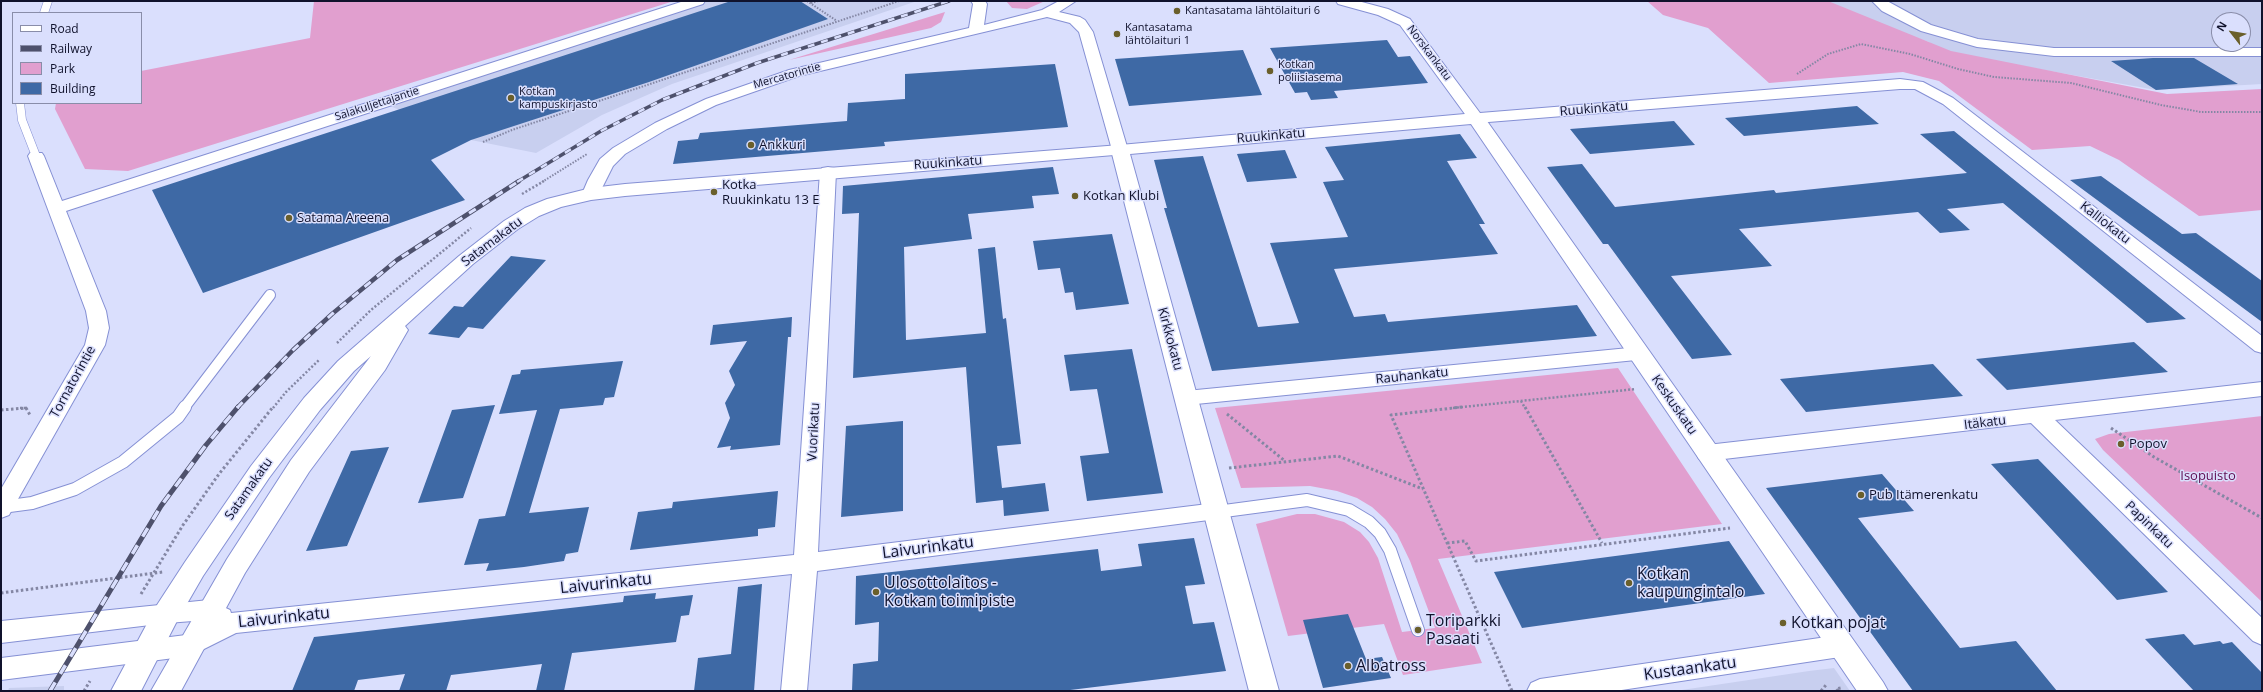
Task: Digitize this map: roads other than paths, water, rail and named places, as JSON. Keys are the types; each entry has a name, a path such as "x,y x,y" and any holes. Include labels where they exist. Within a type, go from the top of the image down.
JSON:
{"main road":[{"name":"Ruukinkatu","path":"591,194 828,172 1120,150 1476,118"},
{"name":"Keskuskatu","path":"1476,118 1840,646 1873,691"},
{"name":"Kirkkokatu","path":"1120,150 1195,397 1216,512 1264,691"},
{"name":"Satamakatu","path":"126,691 167,613 260,472 312,404 346,366 466,260 511,225 532,212 554,204 591,194"},
{"name":"Satamakatu","path":"166,691 209,610 300,466 376,365 406,314"}],"street":[{"name":"Salakuljettajantie","path":"57,208 698,1"},
{"path":"976,30 980,4 978,1"},
{"name":"Mercatorintie","path":"591,194 596,180 606,163 618,151 661,126 711,102 794,72 1018,21 1047,13 1069,1"},
{"name":"Norskankatu","path":"1343,1 1383,12 1405,22 1476,118"},
{"path":"1879,1 1887,8 1926,28 1977,43 2054,52 2262,52"},
{"name":"Kirkkokatu","path":"1047,13 1075,20 1080,23 1086,32 1120,150"},
{"name":"Ruukinkatu","path":"1476,118 1900,84 1924,88 1948,101"},
{"name":"Kalliokatu","path":"1948,101 2262,346"},
{"name":"Tornatorintie","path":"2,508 95,345 99,328 96,311 36,156"},
{"name":"Vuorikatu","path":"794,691 806,563 828,172"},
{"name":"Rauhankatu","path":"1195,397 1639,354"},
{"name":"Itäkatu","path":"1707,453 2262,390"},
{"name":"Papinkatu","path":"2037,416 2262,634"},
{"name":"Laivurinkatu","path":"1,669 146,652 190,645 232,623 806,563 1216,512"},
{"path":"1,632 167,613 209,610 232,623"},
{"name":"Kustaankatu","path":"1540,691 1840,646"}],"lane":[{"path":"44,12 48,1"},
{"path":"20,104 22,120 36,156"},
{"path":"2,508 32,503 75,489 123,462 178,417 270,295"},
{"path":"1216,512 1307,500 1349,510 1369,522 1380,533 1390,550 1418,630"}],"railway":[{"path":"517,182 601,131 662,100 757,63 949,1"},
{"path":"237,408 293,350 332,314 397,260 519,181"},
{"path":"50,691 161,506 206,445 238,407"}],"place":[{"name":"Kantasatama lähtölaituri 6","path":"1177,11"},
{"name":"Kantasatama lähtölaituri 1","path":"1117,34"},
{"name":"Kotkan poliisiasema","path":"1270,71"},
{"name":"Kotkan kampuskirjasto","path":"511,98"},
{"name":"Ankkuri","path":"751,145"},
{"name":"Kotka Ruukinkatu 13 E","path":"714,192"},
{"name":"Kotkan Klubi","path":"1075,196"},
{"name":"Satama Areena","path":"289,218"},
{"name":"Popov","path":"2121,444"},
{"name":"Pub Itämerenkatu","path":"1861,495"},
{"name":"Kotkan kaupungintalo","path":"1629,583"},
{"name":"Ulosottolaitos - Kotkan toimipiste","path":"876,592"},
{"name":"Kotkan pojat","path":"1783,623"},
{"name":"Toriparkki Pasaati","path":"1418,630"},
{"name":"Albatross","path":"1348,666"}],"park label":[{"name":"Isopuisto","path":"2208,476"}]}
